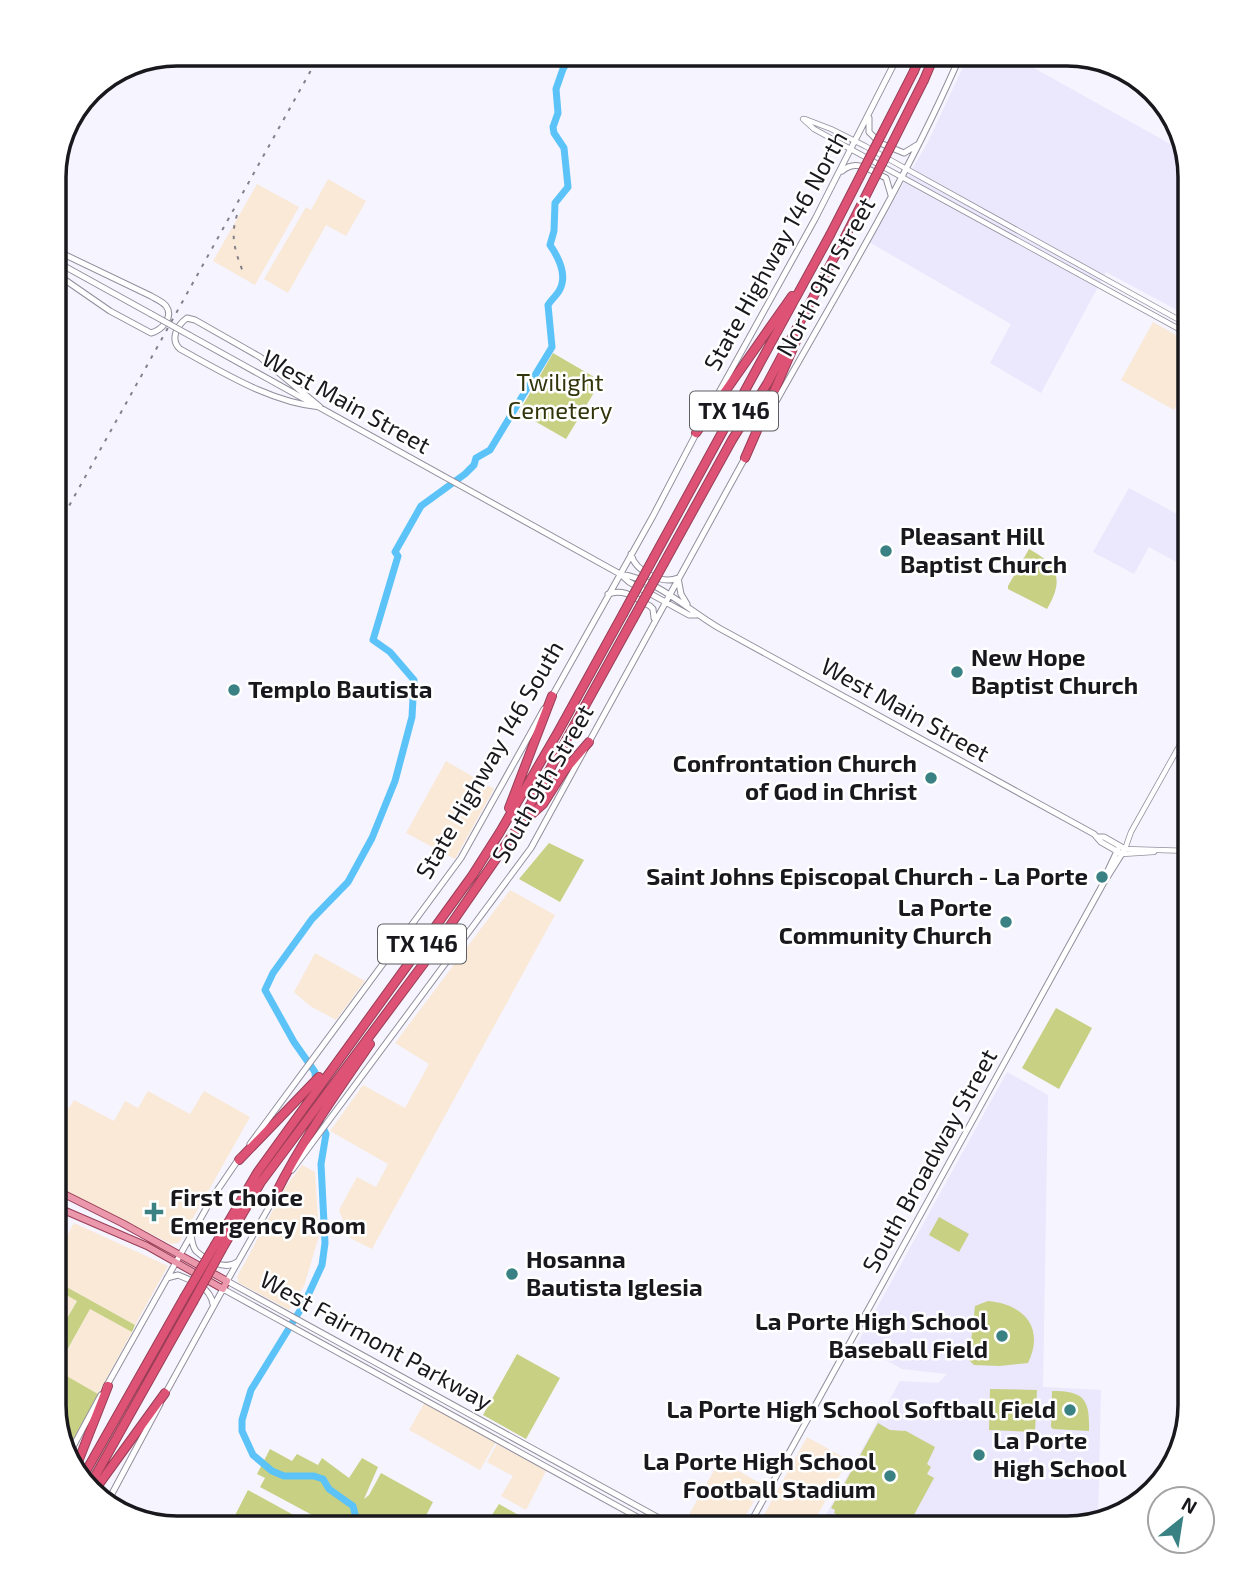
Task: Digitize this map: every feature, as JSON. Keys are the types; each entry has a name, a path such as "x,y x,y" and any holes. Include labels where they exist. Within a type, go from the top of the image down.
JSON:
{"highway":[{"name":"TX 146","path":"88,1470 188,1300 257,1172 304,1100 472,876 500,832 814,265 874,154 916,67"},
{"name":"TX 146","path":"218,1247 261,1182 427,959 518,827 732,440 771,378 822,284 930,67"},
{"path":"696,433 814,265"},
{"path":"745,458 822,284"},
{"path":"500,832 552,696"},
{"path":"518,827 543,804 564,771 589,742"},
{"path":"275,1195 293,1158 315,1131 330,1102 427,959"},
{"path":"239,1160 304,1100"},
{"name":"TX 146","path":"94,1478 188,1300"},
{"path":"80,1458 108,1386"},
{"path":"99,1484 165,1393"}],"main road":[{"name":"State Highway 146 North","path":"620,574 852,149 893,67"},
{"path":"891,195 920,142 955,67"},
{"path":"869,115 869,132 880,143 904,153 920,142"},
{"path":"839,173 849,166 860,165 886,178 891,195"},
{"name":"North 9th Street","path":"666,598 891,195"},
{"path":"67,255 164,304 168,309 166,321 162,328 151,333 110,311 67,281"},
{"name":"West Main Street","path":"67,268 620,574 629,582 666,598 690,615 696,615 1121,850"},
{"path":"187,318 195,320 260,356 320,407 300,405 265,392 234,379 180,349 175,345 174,339 182,322 187,318"},
{"path":"631,554 636,566 662,580 668,582 678,578 682,599 696,615"},
{"name":"State Highway 146 South","path":"74,1445 212,1198 461,858 620,574"},
{"path":"608,594 624,592 650,606 655,621"},
{"name":"South 9th Street","path":"315,1131 333,1115 531,848 666,598"},
{"name":"South Broadway Street","path":"754,1516 1103,884 1105,873 1121,850"},
{"name":"West Fairmont Parkway","path":"66,1195 180,1254 655,1516"},
{"path":"111,1495 275,1195"},
{"name":"West Fairmont Parkway","path":"66,1211 125,1236 176,1262 635,1516"},
{"path":"191,1235 192,1244 197,1251 222,1266 238,1261"},
{"path":"167,1278 178,1275 206,1289 211,1296 213,1308"},
{"path":"273,1317 279,1309"},
{"path":"473,1427 478,1418"}],"street":[{"path":"1178,319 856,141 803,119 814,129 1178,328"},
{"path":"1178,749 1121,850 1178,852"}],"shaded area":[{"path":"963,67 1032,67 1173,145 1178,178 1178,311 1106,272 1041,393 990,363 1011,324 869,242 928,142"},
{"path":"328,179 366,201 346,236 326,225 288,293 264,279 306,207 311,210"},
{"path":"257,184 299,207 255,285 213,261"},
{"path":"1153,322 1178,336 1178,403 1174,410 1121,380"},
{"path":"1129,488 1178,515 1178,563 1149,547 1134,574 1093,552"},
{"path":"446,761 494,789 455,859 406,833"},
{"path":"510,890 555,915 372,1249 350,1238 339,1210 357,1177 376,1187 388,1164 330,1131 363,1085 405,1108 429,1064 395,1043"},
{"path":"315,953 365,981 336,1020 310,1006 294,992"},
{"path":"1007,1072 1048,1095 1043,1387 1101,1390 1098,1512 1081,1516 825,1516 900,1381 938,1383 947,1374 902,1369 857,1344"},
{"path":"148,1091 190,1114 204,1091 250,1117 179,1243 171,1244 66,1191 66,1107 69,1108 74,1100 114,1121 125,1101 138,1108"},
{"path":"302,1165 315,1172 319,1236 304,1286 289,1310 239,1283 237,1277 286,1186"},
{"path":"74,1223 168,1266 135,1325 66,1287 66,1237"},
{"path":"66,1294 77,1300 66,1319"},
{"path":"90,1309 132,1332 98,1394 66,1376 66,1353"},
{"path":"425,1402 496,1442 480,1470 409,1430"},
{"path":"807,1437 848,1460 817,1516 763,1516"},
{"path":"497,1444 546,1471 526,1510 501,1496 513,1476 487,1462"},
{"path":"720,1460 763,1485 745,1516 688,1516"}],"green space":[{"name":"Twilight Cemetery","path":"553,353 601,381 566,439 519,412"},
{"path":"1029,549 1047,561 1056,574 1056,590 1047,609 1008,589"},
{"path":"549,843 584,860 560,902 519,879"},
{"path":"1056,1008 1092,1028 1059,1089 1022,1068"},
{"path":"939,1217 969,1234 959,1252 929,1235"},
{"path":"66,1287 135,1325 132,1332 90,1309 66,1352 66,1320 77,1301 66,1295"},
{"name":"La Porte High School Baseball Field","path":"988,1301 1012,1307 1028,1320 1034,1339 1028,1363 974,1365 969,1360 975,1306"},
{"path":"517,1354 560,1378 526,1439 483,1415"},
{"path":"66,1376 98,1394 72,1441 67,1420"},
{"path":"990,1389 1037,1390 1035,1432 989,1430"},
{"name":"La Porte High School Softball Field","path":"1052,1391 1071,1393 1083,1399 1088,1411 1089,1431 1051,1427"},
{"name":"La Porte High School Football Stadium","path":"878,1423 890,1430 906,1431 935,1447 927,1464 931,1467 927,1474 934,1478 913,1516 839,1516 831,1508"},
{"path":"270,1449 292,1461 297,1454 318,1465 322,1458 349,1478 362,1458 378,1467 364,1499 381,1473 433,1502 426,1516 314,1516 260,1487 265,1478 257,1474"},
{"path":"248,1490 295,1516 235,1516"},
{"path":"499,1504 520,1516 491,1516"}],"waterway":[{"path":"356,1516 353,1506 329,1489 323,1479 314,1476 284,1476 272,1471 253,1455 242,1431 242,1420 251,1390 304,1304 322,1265 325,1243 321,1164 326,1134 318,1117 315,1072 294,1042 265,990 273,973 312,919 348,882 372,838 395,781 412,717 414,680 390,652 373,640 398,556 395,552 421,506 465,474 474,465 476,458 490,450 552,347 548,305 559,291 563,279 559,261 550,245 554,231 555,203 568,187 564,148 553,127 558,113 556,89 565,66"}],"railway":[{"path":"67,510 313,66"},
{"path":"237,215 234,244 243,272"}],"place":[{"name":"Pleasant Hill Baptist Church","path":"886,551"},
{"name":"New Hope Baptist Church","path":"957,672"},
{"name":"Templo Bautista","path":"234,690"},
{"name":"Confrontation Church of God in Christ","path":"931,778"},
{"name":"Saint Johns Episcopal Church - La Porte","path":"1102,877"},
{"name":"La Porte Community Church","path":"1006,922"},
{"name":"First Choice Emergency Room","path":"154,1212"},
{"name":"Hosanna Bautista Iglesia","path":"512,1274"},
{"name":"La Porte High School Baseball Field","path":"1002,1336"},
{"name":"La Porte High School Softball Field","path":"1070,1410"},
{"name":"La Porte High School","path":"979,1455"},
{"name":"La Porte High School Football Stadium","path":"890,1476"}]}
